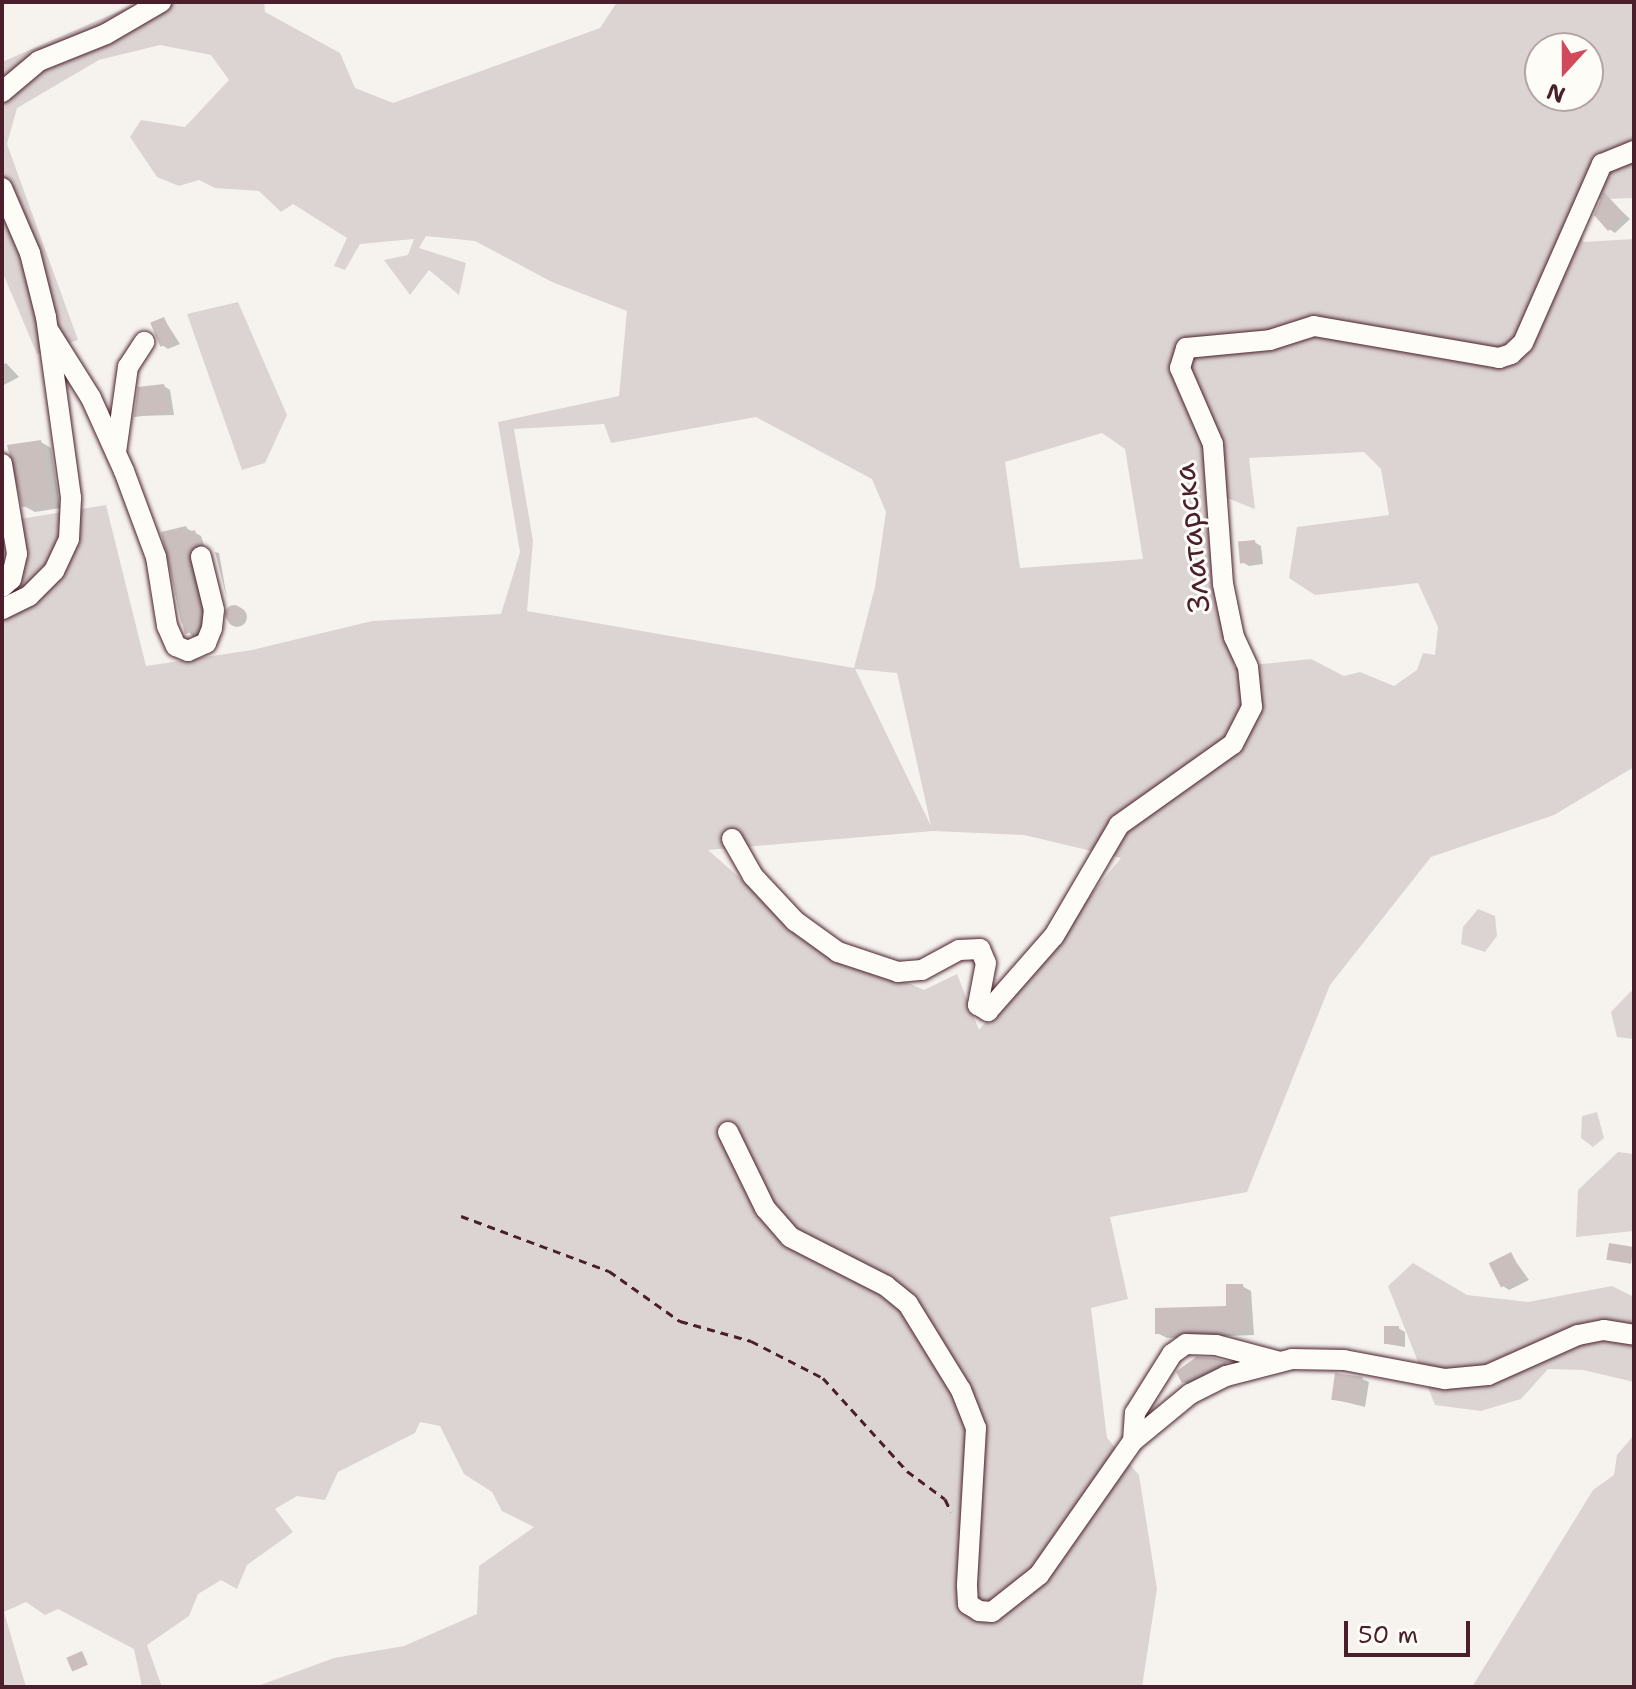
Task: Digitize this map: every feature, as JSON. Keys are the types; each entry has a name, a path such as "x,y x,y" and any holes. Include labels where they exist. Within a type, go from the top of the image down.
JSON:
{"street":[{"path":"2,92 39,61 106,34 161,2"},
{"name":"Златарска","path":"732,839 753,876 774,898 838,952 898,972 922,970 959,950 980,949 986,963 978,1005 988,1011 1054,936 1119,825 1233,744 1252,707 1248,667 1234,637 1223,584 1213,444 1180,368 1186,348 1270,340 1314,326 1499,358 1511,354 1523,343 1602,164 1634,151"},
{"path":"2,188 30,253 49,331 70,480 69,539 46,582 2,609"},
{"path":"49,331 85,387 116,452 156,557 167,626 176,646 188,651 206,643 212,628 214,610 201,557"},
{"path":"116,452 128,367 144,342"},
{"path":"2,464 17,554 11,579 2,587"},
{"path":"728,1132 765,1208 790,1237 886,1286 908,1304 961,1390 976,1428 968,1604 992,1612 1039,1575 1133,1441 1190,1394 1226,1376 1280,1362 1344,1360 1445,1379 1473,1376 1519,1364 1578,1335 1604,1330 1634,1335"},
{"path":"1133,1441 1130,1429 1146,1394 1160,1369 1186,1344 1242,1350 1280,1362"}],"path":[{"path":"461,1216 609,1271 680,1321 751,1341 823,1378 907,1471 945,1499 958,1525"}],"shaded area":[{"path":"140,2 264,2 265,12 340,53 355,88 393,103 600,28 617,2 1634,2 1634,198 1576,200 1583,242 1634,239 1634,767 1554,815 1431,857 1330,985 1247,1192 1110,1217 1128,1299 1091,1308 1107,1438 1139,1475 1157,1589 1142,1687 255,1687 334,1658 404,1646 477,1614 479,1566 534,1527 502,1511 492,1492 464,1474 440,1426 420,1422 415,1433 338,1472 325,1500 297,1496 275,1509 293,1532 247,1565 237,1589 221,1580 198,1594 189,1616 147,1645 162,1687 142,1687 134,1649 58,1609 45,1615 26,1602 4,1612 26,1687 2,1687 2,522 106,505 146,666 252,650 372,621 501,614 520,552 498,422 619,396 627,311 552,282 475,241 426,236 419,248 466,263 459,295 429,270 410,295 384,260 408,255 414,239 360,244 345,270 334,266 347,238 293,204 281,212 259,191 215,188 199,180 179,186 157,177 130,137 141,120 185,127 229,80 211,55 160,45 99,60 17,108 7,144 78,340 37,354 2,271 2,62","holes":["756,417 872,479 886,512 875,587 854,668 527,611 533,541 514,429 604,424 611,443","1102,433 1125,449 1143,559 1020,568 1005,462","1364,452 1381,469 1389,515 1297,527 1289,578 1315,595 1418,583 1438,627 1435,655 1423,653 1417,670 1394,686 1360,672 1344,676 1311,659 1234,667 1227,498 1255,509 1249,458","855,669 897,673 931,826","933,831 1024,835 1121,858 979,1030 957,974 924,990 811,940 708,850"]},
{"path":"238,302 287,415 265,463 242,470 187,314"},
{"path":"1478,909 1495,916 1497,936 1485,952 1461,944 1463,927"},
{"path":"1631,991 1634,993 1634,1039 1617,1037 1611,1012"},
{"path":"1597,1112 1604,1138 1593,1147 1581,1138 1582,1116"},
{"path":"1618,1152 1634,1154 1634,1231 1576,1237 1578,1190"},
{"path":"1413,1263 1467,1295 1528,1302 1612,1286 1634,1297 1634,1382 1583,1370 1548,1369 1521,1399 1481,1411 1435,1405 1388,1286"},
{"path":"1634,1435 1634,1687 1472,1687 1593,1490 1614,1475 1617,1455"}],"building":[{"path":"1604,192 1625,215 1608,231 1594,215"},
{"path":"164,317 174,341 160,347 150,323"},
{"path":"164,384 169,413 134,417 138,387"},
{"path":"41,440 50,503 22,507 7,445"},
{"path":"186,526 188,532 195,530 199,544 188,559 201,611 197,631 185,634 161,532"},
{"path":"1255,540 1257,562 1240,563 1238,541"},
{"path":"230,605 238,605 243,614 241,621 230,623 225,618 225,610"},
{"path":"1609,1243 1634,1247 1631,1264 1606,1260"},
{"path":"1511,1252 1523,1276 1501,1287 1489,1263"},
{"path":"1226,1284 1243,1284 1246,1331 1155,1334 1155,1308 1226,1306"},
{"path":"1384,1326 1399,1326 1399,1344 1384,1344"},
{"path":"1196,1357 1229,1362 1182,1383 1176,1372"},
{"path":"1335,1373 1363,1377 1359,1404 1331,1400"},
{"path":"82,1651 88,1665 72,1671 66,1658"}]}
